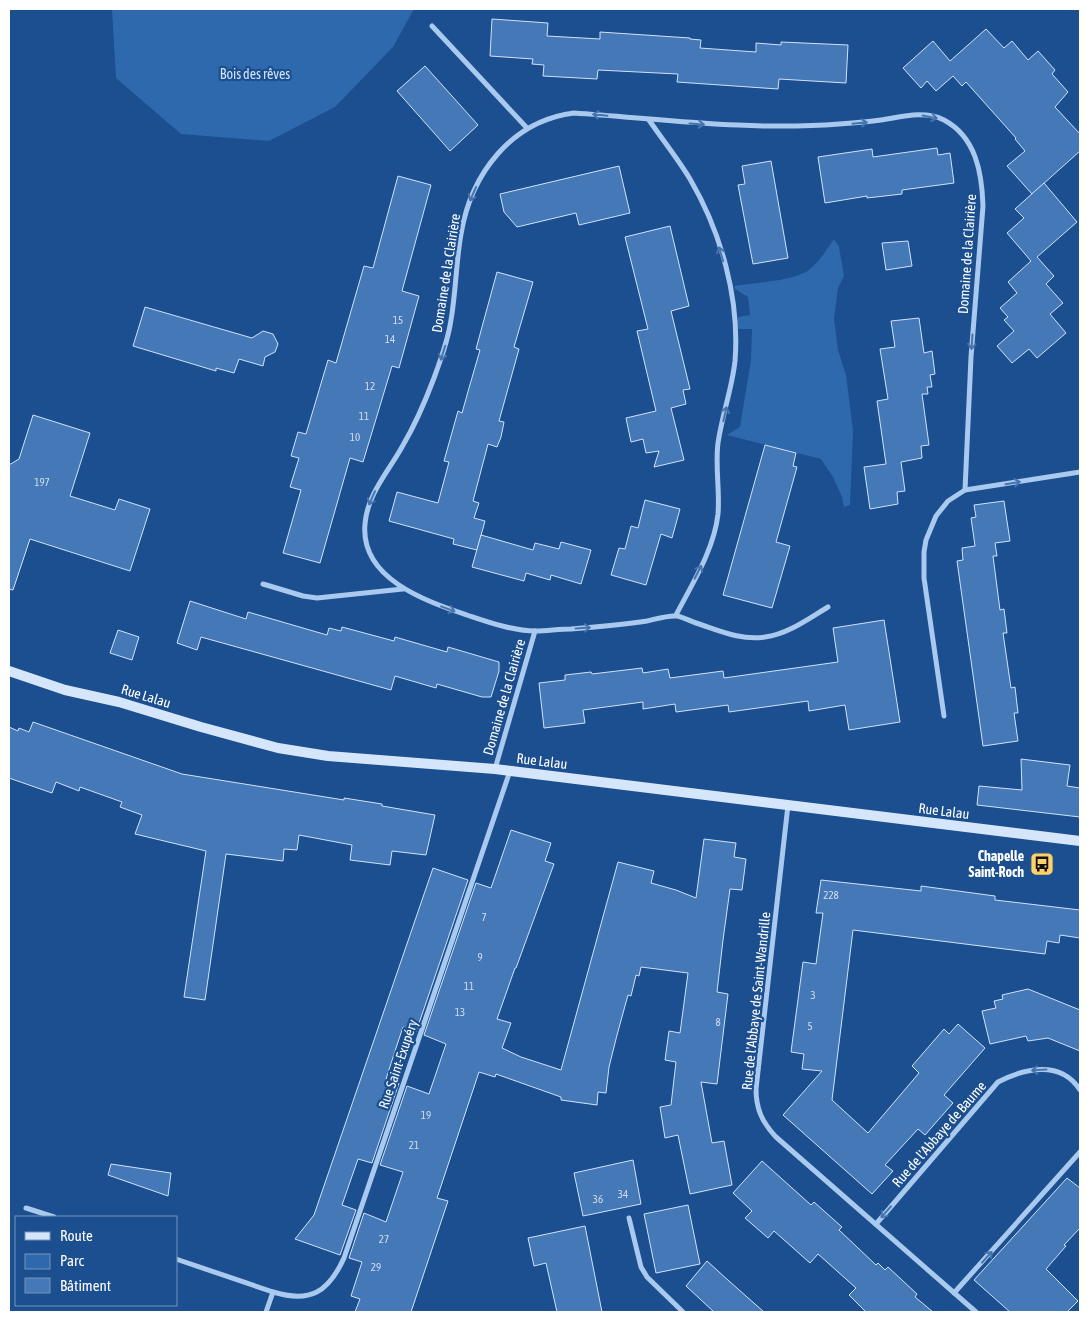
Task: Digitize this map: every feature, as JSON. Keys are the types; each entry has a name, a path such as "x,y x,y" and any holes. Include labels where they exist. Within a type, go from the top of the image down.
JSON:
{"main road":[{"name":"Rue Lalau","path":"9,671 65,690 119,702 201,728 278,748 345,757 494,769 1080,841"}],"street":[{"path":"432,26 527,128"},
{"name":"Domaine de la Clairière","path":"828,607 782,633 756,638 730,635 676,616 632,623 535,631 516,629 478,619 419,598 388,577 374,560 365,539 364,526 371,499 413,428 428,395 441,358 453,306 461,232 470,201 486,169 503,147 527,128 550,118 574,113 727,126 816,126 861,123 918,115 942,119 961,133 970,144 977,158 983,189 971,357 965,490"},
{"path":"649,120 689,177 707,213 727,274 732,297 736,346 732,378 718,449 718,517 703,562 676,616"},
{"path":"944,716 924,578 924,552 930,528 941,508 952,497 965,490 1080,472"},
{"path":"263,584 303,596 317,598 404,589"},
{"name":"Domaine de la Clairière","path":"494,769 535,631"},
{"name":"Rue Saint-Exupéry","path":"178,1260 286,1296 300,1297 313,1294 331,1282 344,1258 510,771"},
{"name":"Rue de l'Abbaye de Saint-Wandrille","path":"788,806 756,1089 757,1108 768,1129 776,1137 976,1312"},
{"name":"Rue de l'Abbaye de Baume","path":"876,1224 998,1082 1025,1071 1039,1069 1049,1070 1071,1079 1080,1090"},
{"path":"954,1293 1080,1152"},
{"path":"26,1208 51,1216"},
{"path":"629,1218 641,1266 647,1277 654,1286 683,1312"},
{"path":"266,1312 273,1292"}],"green space":[{"name":"Bois des rêves","path":"112,9 414,9 393,47 335,107 269,141 181,134 116,78"},
{"path":"834,239 839,247 844,276 838,288 834,319 838,350 846,375 853,431 850,505 844,507 842,497 833,477 821,459 727,435 740,427 751,360 752,329 738,329 738,317 750,315 748,297 735,289 734,286 785,279 803,273 817,262"}],"building":[{"path":"492,19 548,23 547,36 600,39 600,32 690,38 701,40 700,48 756,52 756,43 781,45 781,42 848,45 846,83 779,79 778,89 677,82 678,74 598,70 597,79 543,76 544,65 532,64 533,59 490,56"},
{"path":"986,29 1004,48 1012,41 1028,60 1038,51 1055,70 1052,74 1068,92 1055,107 1080,134 1080,151 1032,194 1007,166 1025,151 1016,138 966,82 962,86 953,76 936,91 927,81 921,88 903,68 933,41 950,61"},
{"path":"425,66 478,125 450,151 397,91"},
{"path":"937,148 938,155 950,153 954,183 902,190 902,194 867,198 867,196 825,203 818,157 872,149 873,157"},
{"path":"771,161 788,258 753,264 738,185 745,184 742,166"},
{"path":"619,166 630,213 579,225 576,213 517,227 504,212 500,194"},
{"path":"398,176 431,185 402,291 419,296 399,368 392,366 363,462 350,458 320,563 283,553 301,490 290,487 299,458 291,456 298,432 306,434 328,360 336,363 364,266 373,268"},
{"path":"1044,183 1077,222 1037,257 1054,276 1046,284 1063,303 1050,314 1066,333 1037,358 1029,349 1012,363 997,346 1014,331 1004,320 1008,317 1000,308 1017,293 1008,282 1031,261 1007,233 1024,218 1015,209"},
{"path":"670,226 689,306 671,311 690,389 683,390 686,404 671,408 684,460 654,467 659,451 646,453 643,439 631,442 626,418 656,411 637,331 648,329 625,237"},
{"path":"908,241 912,266 886,270 882,243"},
{"path":"497,272 533,282 514,347 519,349 499,421 504,422 501,437 497,447 488,444 473,501 479,503 474,518 485,521 477,550 453,544 454,539 389,521 397,492 438,503 449,462 444,461 458,411 462,413 480,350 476,349"},
{"path":"145,307 252,338 263,331 273,334 278,344 275,352 265,357 263,366 239,359 234,373 216,368 216,371 133,346"},
{"path":"919,318 924,353 932,351 935,374 930,375 932,387 927,387 928,394 922,394 929,445 921,446 922,458 901,462 905,491 897,492 898,504 870,509 864,467 886,464 877,401 888,399 880,349 895,347 891,321"},
{"path":"33,415 90,433 70,496 115,510 119,499 150,509 130,571 30,539 13,590 9,589 9,465 19,459"},
{"path":"765,445 796,453 793,466 797,467 776,542 790,546 772,608 723,595"},
{"path":"645,500 680,509 672,538 661,534 646,585 611,575 619,548 625,549 631,526 638,528"},
{"path":"1004,501 1010,541 995,543 997,556 993,556 1000,610 1004,609 1007,633 1003,633 1011,688 1015,687 1018,713 1014,713 1018,741 983,746 957,561 963,560 962,548 975,546 971,518 976,517 974,505"},
{"path":"481,535 533,550 535,543 559,549 561,542 591,550 581,584 551,575 550,580 526,573 524,581 472,567"},
{"path":"190,601 246,619 248,612 327,635 329,628 341,631 342,627 394,641 395,637 447,652 448,647 499,662 499,671 491,697 482,697 437,684 436,688 395,676 391,690 201,637 197,650 177,643"},
{"path":"884,620 900,722 849,730 845,705 809,711 808,701 729,712 728,705 676,712 675,704 643,709 643,702 583,710 585,723 544,728 539,683 565,680 565,675 642,668 643,673 668,669 670,678 723,671 724,678 838,662 833,628"},
{"path":"118,630 139,637 132,660 110,653"},
{"path":"33,722 182,774 344,800 344,798 382,804 382,806 435,815 426,855 392,851 390,865 350,860 352,845 299,835 297,850 284,849 283,861 226,854 205,1000 184,997 206,851 135,834 142,815 120,807 122,802 80,787 79,791 56,782 52,793 9,778 9,727 18,731 19,728 29,732"},
{"path":"1021,759 1070,765 1067,786 1080,788 1080,817 977,805 979,786 1022,790"},
{"path":"511,830 551,843 545,861 554,864 497,1019 511,1023 502,1048 521,1057 561,1070 618,862 654,871 651,883 696,898 704,839 736,843 734,857 746,859 742,890 730,889 723,940 717,992 728,994 717,1084 701,1082 712,1143 724,1141 732,1185 690,1194 678,1135 665,1138 660,1107 671,1105 676,1062 665,1060 669,1031 680,1033 688,973 641,967 639,976 636,975 631,996 628,995 609,1067 606,1093 598,1092 597,1105 561,1100 561,1097 496,1074 495,1077 479,1072 437,1198 448,1201 411,1312 355,1312 360,1299 351,1296 362,1262 349,1258 364,1213 386,1222 403,1172 380,1165 407,1086 429,1094 446,1044 424,1035 476,883 491,888"},
{"path":"433,868 468,880 416,1032 403,1027 386,1079 399,1083 372,1163 358,1159 342,1205 356,1210 340,1255 295,1239 314,1215"},
{"path":"821,880 921,891 921,886 995,896 995,900 1080,910 1080,938 1060,935 1059,943 1047,941 1045,954 853,930 832,1100 868,1133 919,1073 912,1066 944,1029 949,1034 958,1024 985,1048 944,1095 953,1103 925,1135 918,1129 885,1165 893,1171 872,1194 783,1115 822,1071 802,1069 804,1054 791,1052 803,962 816,964 823,913 816,913"},
{"path":"1028,989 1080,1010 1080,1051 1048,1038 1028,1041 1026,1036 990,1044 982,1011 996,1008 994,1001 1003,999 1002,995"},
{"path":"633,1160 641,1204 583,1216 574,1173"},
{"path":"762,1161 811,1205 814,1202 842,1227 839,1230 876,1265 878,1263 885,1270 888,1267 917,1294 915,1297 933,1312 866,1312 849,1295 856,1288 818,1254 810,1263 774,1231 768,1238 745,1218 752,1211 733,1193"},
{"path":"111,1164 171,1173 168,1196 108,1175"},
{"path":"1067,1178 1080,1188 1080,1228 1046,1269 1078,1301 1067,1312 1010,1312 974,1280"},
{"path":"688,1205 700,1264 656,1273 644,1214"},
{"path":"585,1226 602,1312 557,1312 546,1263 534,1266 528,1238"},
{"path":"707,1261 764,1312 714,1312 686,1286"}],"place":[{"name":"Chapelle Saint-Roch","path":"1042,864"}]}
